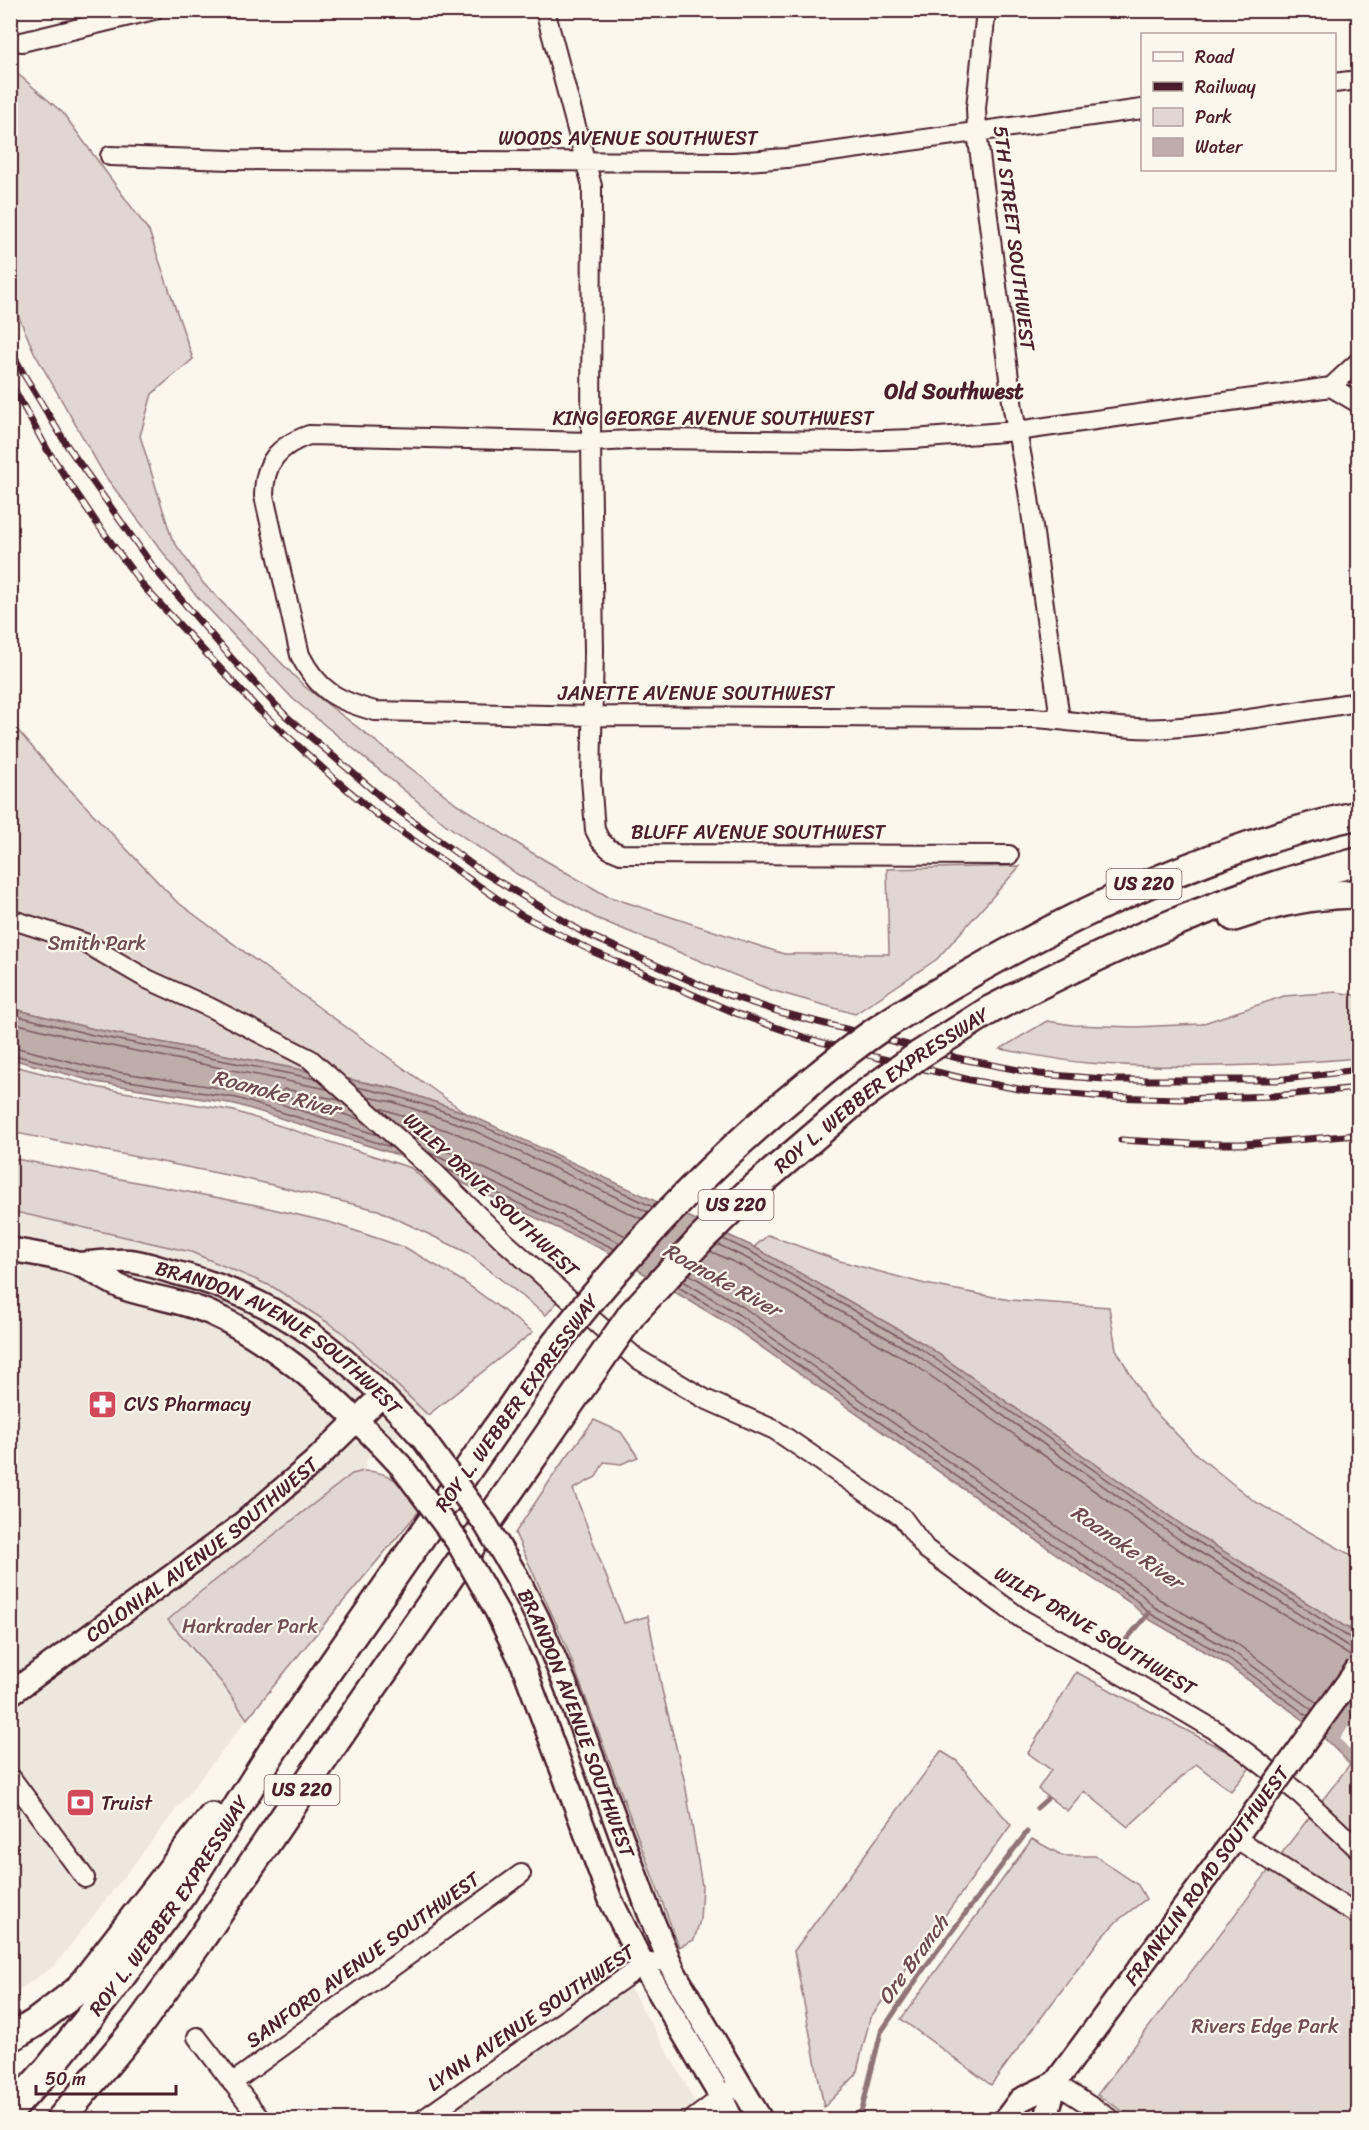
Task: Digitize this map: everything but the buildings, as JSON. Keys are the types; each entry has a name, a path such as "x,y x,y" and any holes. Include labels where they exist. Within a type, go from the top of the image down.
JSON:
{"highway":[{"path":"1269,839 1359,804"},
{"name":"ROY L. WEBBER EXPRESSWAY","path":"10,2111 49,2068 109,1993 183,1893 275,1747 554,1346 644,1236 686,1193 739,1143 826,1069 880,1028 1011,949 1136,888 1269,839 1359,815"},
{"name":"ROY L. WEBBER EXPRESSWAY","path":"60,2120 139,2025 192,1951 632,1314 701,1239 779,1166 858,1099 919,1055 990,1010 1072,967 1201,910 1268,886 1359,862"},
{"path":"1072,967 1260,908 1311,898 1359,894"},
{"path":"10,2038 35,2023 77,1991 221,1805 275,1747"}],"main road":[{"name":"BRANDON AVENUE SOUTHWEST","path":"10,1249 77,1264 125,1288 177,1301 210,1313 243,1330 282,1356 357,1420 401,1466 457,1541 495,1608 523,1665 611,1901 643,1965 721,2097 732,2120"},
{"name":"BRANDON AVENUE SOUTHWEST","path":"77,1264 130,1261 194,1277 247,1296 312,1333 382,1395 423,1439 486,1525 517,1577 538,1619 566,1686 668,1959 761,2120"},
{"name":"COLONIAL AVENUE SOUTHWEST","path":"10,1694 234,1530 315,1461 382,1395"},
{"name":"FRANKLIN ROAD SOUTHWEST","path":"1046,2120 1055,2083 1359,1668"},
{"name":"FRANKLIN ROAD SOUTHWEST","path":"1005,2120 1020,2100 1055,2083"}],"street":[{"path":"22,42 154,10"},
{"name":"BLUFF AVENUE SOUTHWEST","path":"545,10 587,162 593,201 591,442 594,651 591,779 595,830 609,849 621,854 1009,855"},
{"name":"5TH STREET SOUTHWEST","path":"987,10 976,108 977,132 1017,430 1028,491 1060,719"},
{"path":"1336,83 1359,80"},
{"name":"WOODS AVENUE SOUTHWEST","path":"110,156 243,160 733,162 776,159 1141,109"},
{"path":"1359,362 1331,387 1359,403"},
{"name":"KING GEORGE AVENUE SOUTHWEST","path":"309,435 591,442 651,439 866,441 1017,430 1331,387"},
{"name":"JANETTE AVENUE SOUTHWEST","path":"309,435 294,440 280,451 270,462 264,479 264,496 300,655 309,672 333,696 349,704 375,711 593,716 1060,719 1125,728 1168,728 1359,702"},
{"name":"WILEY DRIVE SOUTHWEST","path":"10,919 85,943 147,980 211,1008 310,1059 429,1167 506,1243 636,1358 705,1399 775,1430 903,1517 926,1549 1022,1619 1105,1665 1246,1752 1301,1795 1359,1849"},
{"path":"10,1776 85,1878"},
{"path":"1235,1838 1359,1915"},
{"name":"SANFORD AVENUE SOUTHWEST","path":"232,2083 521,1874"},
{"name":"LYNN AVENUE SOUTHWEST","path":"422,2120 643,1965 668,1959"},
{"path":"197,2037 261,2120"},
{"path":"692,2120 740,2083"},
{"path":"1055,2083 1112,2120"}],"shaded area":[{"path":"11,1211 191,1252 273,1287 341,1331 428,1415 368,1458 364,1471 352,1474 168,1619 222,1683 247,1719 54,1966 11,1995"},
{"path":"617,1965 684,2081 703,2119 408,2120"}],"green space":[{"path":"11,68 63,113 149,231 193,359 152,394 140,436 172,539 203,583 304,686 457,804 529,851 607,896 784,954 889,954 887,869 1020,866 937,959 855,1014 771,990 596,918 517,874 445,824 293,699 193,592 105,476 34,352 11,299"},
{"name":"Smith Park","path":"10,721 56,775 176,901 466,1113 394,1088 94,1029 11,1008"},
{"path":"1337,992 1358,996 1358,1058 1189,1067 1087,1063 1000,1049 1047,1021 1073,1025 1135,1027 1201,1024 1284,996"},
{"path":"10,1065 100,1088 234,1111 411,1168 558,1301 546,1315 466,1252 378,1210 247,1179 11,1132"},
{"path":"11,1158 256,1205 332,1223 406,1248 464,1282 533,1332 428,1415 341,1331 273,1287 191,1252 11,1211"},
{"path":"768,1235 840,1261 925,1284 1010,1300 1109,1307 1116,1349 1148,1405 1197,1455 1254,1501 1351,1555 1358,1564 1358,1615 1349,1629 1188,1529 924,1344 754,1247"},
{"path":"594,1420 621,1432 638,1457 621,1464 604,1462 596,1477 573,1489 624,1623 648,1616 662,1690 685,1783 702,1886 700,1920 694,1940 679,1947 565,1643 515,1533"},
{"name":"Harkrader Park","path":"364,1471 391,1477 403,1487 420,1510 247,1719 222,1683 168,1620 199,1593 352,1474"},
{"path":"1076,1672 1252,1765 1231,1791 1196,1764 1128,1827 1084,1791 1067,1811 1038,1789 1051,1770 1028,1753"},
{"path":"941,1751 957,1761 1011,1825 870,2018 856,2075 824,2107 794,1951"},
{"name":"Rivers Edge Park","path":"1350,1764 1358,1772 1358,2119 1135,2119 1097,2095"},
{"path":"1032,1839 1063,1856 1095,1856 1138,1885 1146,1899 1117,1921 1100,1939 991,2085 901,2019"}],"water":[{"name":"Roanoke River","path":"10,1008 94,1029 397,1089 466,1113 754,1247 924,1344 1188,1529 1349,1629 1358,1637 1358,1772 1312,1726 1223,1662 1145,1617 1132,1604 1072,1565 730,1325 608,1252 414,1160 235,1104 96,1082 11,1059"}],"pier":[{"path":"1358,1713 1358,1747 1354,1754 1340,1739"}],"waterway":[{"name":"Ore Branch","path":"1125,1641 1149,1613"},
{"name":"Ore Branch","path":"1037,1808 1047,1799"},
{"name":"Ore Branch","path":"854,2120 862,2109 881,2032 925,1967 1027,1832"}],"railway":[{"path":"10,349 68,447 154,568 234,661 286,716 387,802 478,869 584,933 707,988 783,1013 962,1059 1039,1074 1117,1080 1277,1080 1358,1070"},
{"path":"10,382 48,451 144,587 259,710 380,817 521,915 594,952 738,1014 806,1038 970,1080 1024,1090 1106,1097 1181,1099 1273,1096 1358,1088"},
{"path":"1121,1140 1244,1144 1358,1135"}],"place":[{"name":"CVS Pharmacy","path":"103,1404"},
{"name":"Truist","path":"80,1803"}],"district":[{"name":"Old Southwest","path":"954,391"}]}
